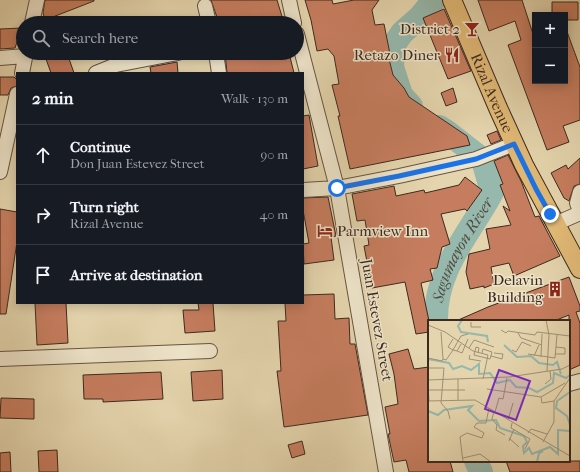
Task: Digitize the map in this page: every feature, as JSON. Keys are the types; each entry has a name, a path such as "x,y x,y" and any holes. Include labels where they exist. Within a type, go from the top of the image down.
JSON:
{"main road":[{"name":"Rizal Avenue","path":"453,1 514,144 536,189 580,269"}],"street":[{"path":"34,16 37,0"},
{"path":"288,0 292,16"},
{"path":"205,6 207,16"},
{"path":"0,58 16,56"},
{"path":"22,72 25,60"},
{"path":"98,72 116,65 142,60"},
{"path":"217,60 220,72"},
{"name":"Juan Estevez Street","path":"304,60 337,188 386,472"},
{"path":"0,172 11,151 4,132 16,97"},
{"path":"304,190 337,188 399,176 476,159 514,144"},
{"path":"555,224 580,212 577,203 580,192"},
{"path":"0,359 210,351"},
{"path":"570,384 580,381"}],"building":[{"path":"45,0 94,0 55,16 44,16"},
{"path":"211,0 277,0 282,16 217,16"},
{"path":"305,0 332,0 333,4 354,0 379,0 372,10 375,25 384,24 393,75 404,88 409,97 467,136 470,145 350,169 338,116 340,116 332,85 339,84 334,56 328,49 317,51 311,20"},
{"path":"478,0 522,0 532,31 532,84 568,84 568,34 580,67 580,120 563,126 569,142 547,150 508,45 521,40 515,21 489,31"},
{"path":"552,2 578,2 578,20 568,20 568,12 552,12"},
{"path":"444,9 471,71 448,79 423,18"},
{"path":"16,28 15,48 0,49 0,29"},
{"path":"46,60 69,60 74,72 51,72"},
{"path":"226,60 291,60 294,72 227,72"},
{"path":"177,62 178,72 151,72 150,67"},
{"path":"0,77 14,77 16,79 16,86 11,88 8,95 0,95"},
{"path":"453,88 457,102 446,106 441,93"},
{"path":"309,115 318,166 304,169 304,116"},
{"path":"497,131 501,140 491,144 487,135"},
{"path":"508,155 521,181 535,217 539,216 560,256 514,276 509,263 491,267 494,284 484,288 484,286 470,289 466,272 469,254 490,249 486,229 511,225 503,206 510,211 500,185 503,184 494,161"},
{"path":"580,158 580,184 574,186 569,201 564,198 551,173 566,165 568,169"},
{"path":"465,177 482,190 467,211 465,209 441,214 450,244 442,247 437,268 430,269 433,280 421,283 429,320 428,332 416,334 405,282 372,288 364,246 369,245 365,220 357,221 352,194 394,186 396,196 424,190 425,193 459,185"},
{"path":"328,197 336,236 331,237 334,260 304,264 304,244 309,243 304,216 304,198"},
{"path":"0,209 16,212 16,249 6,314 0,314"},
{"name":"Delavin Building","path":"569,277 580,306 580,311 576,312 580,323 580,365 570,370 569,315 556,320 458,320 488,307"},
{"path":"334,294 335,319 349,318 350,344 355,344 368,415 284,427 277,371 281,371 278,321 286,321 285,304 304,304 304,295"},
{"path":"35,304 66,304 68,343 37,345"},
{"path":"198,304 213,304 215,331 185,333 183,310 199,310"},
{"path":"408,349 414,369 428,367 428,462 450,462 453,472 409,472 406,460 394,462 388,434 390,434 385,407 398,404 394,374 389,354"},
{"path":"222,370 223,399 193,401 191,372"},
{"path":"161,372 163,399 103,402 103,399 84,399 83,375"},
{"path":"1,398 34,399 34,419 0,418"},
{"path":"302,441 305,454 292,458 288,445"},
{"path":"57,450 58,472 39,472 38,451"},
{"path":"10,452 11,472 0,472 0,453"},
{"path":"580,461 580,472 510,472 506,462"}],"waterway":[{"name":"Sagumayon River","path":"411,106 401,95 392,67 393,46 402,33 420,17 434,0"},
{"name":"Sagumayon River","path":"436,320 437,302 447,269 492,192 483,160 439,127"},
{"name":"Sagumayon River","path":"476,462 481,472"}],"place":[{"name":"District 2","path":"472,29"},
{"name":"Retazo Diner","path":"452,55"},
{"name":"Parmview Inn","path":"325,231"},
{"name":"Delavin Building","path":"555,289"}],"route":[{"path":"337,188 476,159 514,144 550,214"}]}
